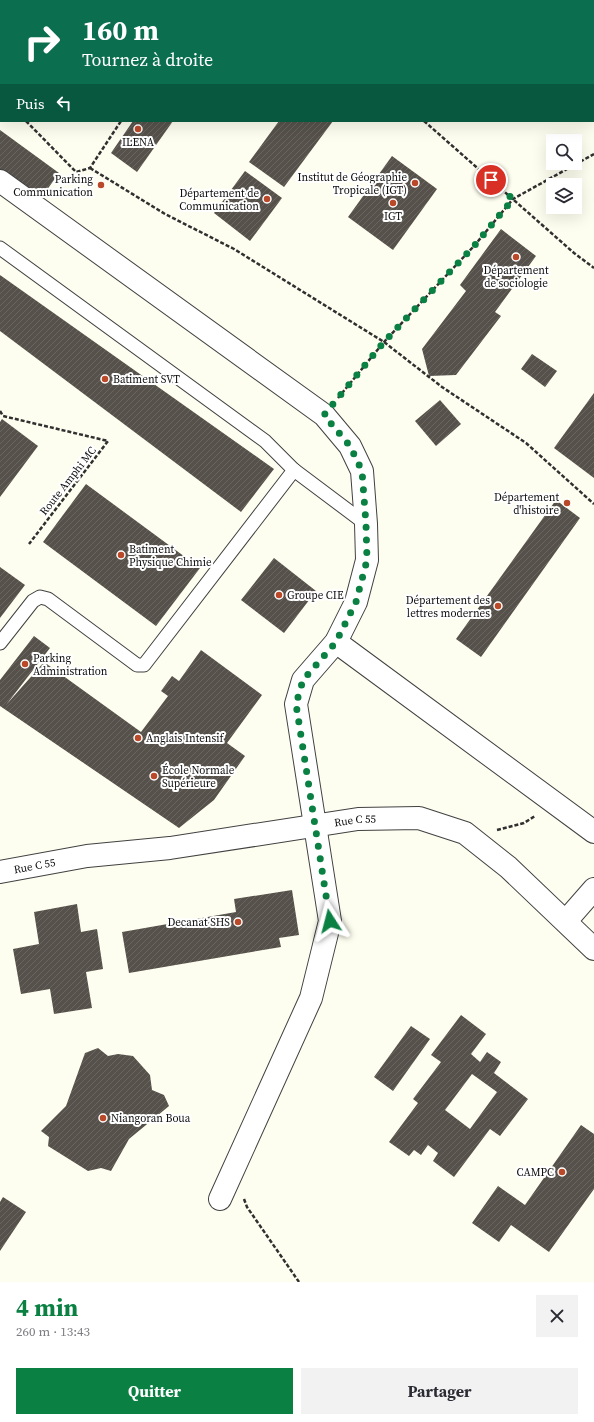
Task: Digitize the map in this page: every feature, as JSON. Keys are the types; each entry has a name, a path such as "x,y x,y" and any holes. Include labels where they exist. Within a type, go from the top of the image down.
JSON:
{"street":[{"path":"0,180 324,415 350,446 362,471 367,560 356,602 336,642 303,680 296,704 330,921 311,998 220,1199"},
{"path":"336,642 594,832"},
{"name":"Rue C 55","path":"0,872 87,856 170,848 316,827 358,819 419,818 465,833 508,867 594,949"},
{"path":"566,921 594,889"}],"lane":[{"path":"0,248 264,441 294,470 366,524"},
{"path":"0,643 33,601 40,597 48,599 137,665 144,666 294,470"}],"path":[{"path":"27,122 76,172 90,168 120,122"},
{"path":"425,122 594,268"},
{"path":"324,415 384,342 474,246 513,199 594,154"},
{"path":"90,168 165,214 234,249 384,342 442,387 526,443 594,504"},
{"name":"Route Amphi MC","path":"0,411 3,416 108,441 29,544"},
{"path":"465,833 490,832 524,823 554,803"},
{"path":"233,1169 247,1207 299,1282"}],"building":[{"path":"132,122 172,122 137,172 111,153"},
{"path":"278,122 332,122 284,187 249,162"},
{"path":"0,130 59,173 39,201 0,173"},
{"name":"IGT","path":"392,156 437,189 393,250 348,217"},
{"path":"245,171 282,198 250,241 214,213"},
{"path":"501,229 536,256 495,312 501,316 456,375 429,376 422,349 466,291 460,285"},
{"name":"Batiment SVT","path":"0,275 274,469 241,512 0,331"},
{"path":"532,354 557,371 545,387 521,369"},
{"path":"594,393 594,478 554,448"},
{"path":"440,400 461,424 436,446 415,421"},
{"path":"2,419 38,446 0,497 0,422"},
{"name":"Batiment Physique Chimie","path":"86,484 200,568 156,626 43,542"},
{"path":"556,500 580,518 481,657 456,639"},
{"name":"Groupe CIE","path":"274,558 316,591 284,633 241,600"},
{"path":"0,567 25,585 0,618"},
{"name":"Anglais Intensif","path":"34,636 50,648 6,705 44,662 141,732 168,696 161,691 172,676 179,681 201,650 262,695 227,743 245,756 214,800 179,828 0,706 0,680"},
{"name":"Decanat SHS","path":"292,890 299,935 279,938 281,947 129,973 122,932 236,912 234,899"},
{"path":"77,904 81,932 97,929 103,969 86,972 92,1008 54,1014 50,989 21,994 13,949 39,944 34,912"},
{"path":"461,1015 486,1034 471,1054 480,1062 487,1052 501,1062 494,1073 528,1099 500,1136 490,1129 454,1177 433,1161 438,1153 428,1145 421,1155 414,1150 409,1156 389,1142 418,1103 413,1099 441,1062 431,1055","holes":["472,1074 497,1092 470,1129 445,1110"]},
{"path":"411,1026 430,1039 393,1091 374,1077"},
{"name":"Niangoran Boua","path":"98,1048 108,1056 118,1054 133,1056 150,1075 152,1090 164,1095 169,1106 129,1139 111,1171 101,1168 88,1171 48,1146 49,1137 41,1131 66,1106 85,1053"},
{"path":"581,1125 594,1134 594,1189 549,1252 511,1225 499,1242 472,1223 498,1186 525,1205"},
{"path":"3,1197 26,1212 0,1251 0,1202"}],"place":[{"name":"ILENA","path":"138,129"},
{"name":"Institut de Géographie Tropicale (IGT)","path":"415,183"},
{"name":"Parking Communication","path":"101,185"},
{"name":"Département de Communication","path":"267,199"},
{"name":"IGT","path":"393,203"},
{"name":"Département de sociologie","path":"516,257"},
{"name":"Batiment SVT","path":"105,379"},
{"name":"Département d'histoire","path":"567,503"},
{"name":"Batiment Physique Chimie","path":"121,555"},
{"name":"Groupe CIE","path":"279,595"},
{"name":"Département des lettres modernes","path":"498,606"},
{"name":"Parking Administration","path":"25,664"},
{"name":"Anglais Intensif","path":"138,738"},
{"name":"École Normale Supérieure","path":"154,776"},
{"name":"Decanat SHS","path":"238,922"},
{"name":"Niangoran Boua","path":"103,1118"},
{"name":"CAMPC","path":"562,1172"}],"route":[{"path":"330,921 296,704 303,680 336,642 356,602 367,560 362,471 350,446 324,415 384,342 474,246 513,199 491,180"}]}
